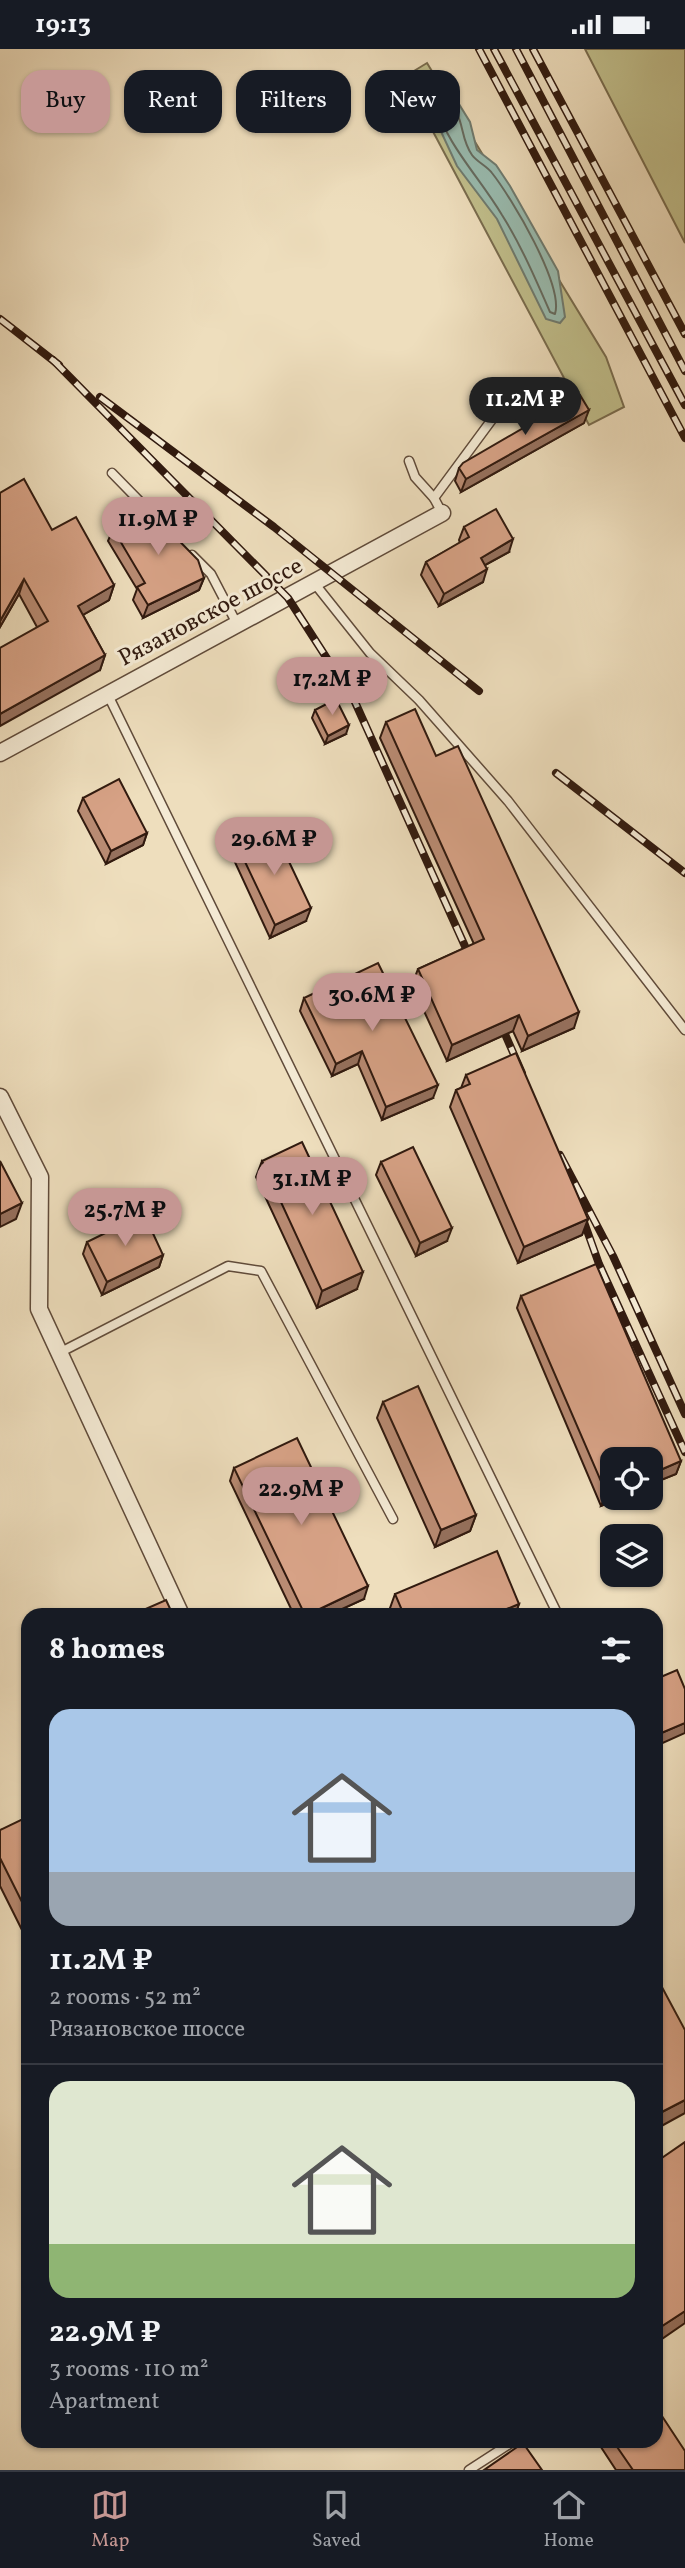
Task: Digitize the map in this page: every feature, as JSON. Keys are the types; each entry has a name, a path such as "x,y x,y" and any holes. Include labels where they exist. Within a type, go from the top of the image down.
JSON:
{"street":[{"name":"Рязановское шоссе","path":"0,753 236,622 315,584 442,513"},
{"path":"0,1097 40,1177 39,1309 178,1608"}],"lane":[{"path":"433,498 496,414"},
{"path":"409,461 415,477 442,513"},
{"path":"112,473 166,528"},
{"path":"184,546 211,573 236,622"},
{"path":"315,584 370,653 419,700 509,801 685,1030"},
{"path":"107,693 555,1608"},
{"path":"60,1353 228,1266 261,1271 393,1519"},
{"path":"469,2470 503,2448"}],"shaded area":[{"path":"585,49 685,49 685,243"},
{"path":"427,63 431,70 416,70"},
{"path":"460,117 606,357 624,407 589,425 434,133 460,133"}],"water":[{"path":"460,106 470,122 477,150 496,165 558,271 565,317 560,323 546,319 497,219 457,166 442,133 460,133"}],"building":[{"path":"580,395 589,410 466,479 459,468 463,463"},
{"path":"24,479 52,530 76,517 114,585 78,606 105,655 0,714 0,648 48,621 24,579 0,621 0,493"},
{"path":"496,509 513,539 481,558 487,569 444,594 426,562 469,537 464,527"},
{"path":"150,511 198,560 204,578 148,605 137,587 145,583 113,529"},
{"path":"336,699 349,725 328,736 315,710"},
{"path":"415,709 436,756 458,746 579,1012 528,1036 519,1015 452,1045 418,969 484,939 386,722"},
{"path":"119,779 147,833 111,851 83,798"},
{"path":"273,828 311,908 275,925 237,845"},
{"path":"378,963 438,1085 386,1107 362,1051 336,1064 304,998"},
{"path":"516,1053 588,1219 524,1247 456,1090 470,1084 466,1075"},
{"path":"302,1142 363,1272 322,1291 262,1161"},
{"path":"413,1147 452,1228 420,1243 381,1162"},
{"path":"0,1161 22,1203 0,1214"},
{"path":"144,1214 163,1255 107,1282 87,1242"},
{"path":"596,1264 681,1461 663,1469 663,1447 600,1447 600,1479 521,1296"},
{"path":"418,1386 476,1515 441,1530 383,1402"},
{"path":"297,1438 368,1586 322,1608 302,1608 234,1468"},
{"path":"497,1551 519,1604 509,1608 401,1608 395,1594"},
{"path":"166,1600 170,1608 148,1608"},
{"path":"677,1670 685,1689 685,1723 663,1732 663,1676"},
{"path":"21,1820 21,1900 0,1858 0,1830"},
{"path":"663,1989 685,2030 685,2100 663,2111"},
{"path":"685,2142 685,2311 663,2325 663,2157"},
{"path":"663,2418 685,2451 685,2470 633,2470 618,2448 663,2448"},
{"path":"516,2448 527,2448 542,2470 484,2470"}],"railway":[{"path":"479,49 685,438"},
{"path":"494,49 685,405"},
{"path":"516,49 685,371"},
{"path":"533,49 685,334"},
{"path":"0,319 59,365"},
{"path":"53,360 288,598 355,702 473,964"},
{"path":"100,397 274,527 479,691"},
{"path":"556,773 685,873"},
{"path":"498,1018 522,1073"},
{"path":"560,1155 613,1256 685,1414"},
{"path":"579,1208 599,1264 685,1452"}]}
